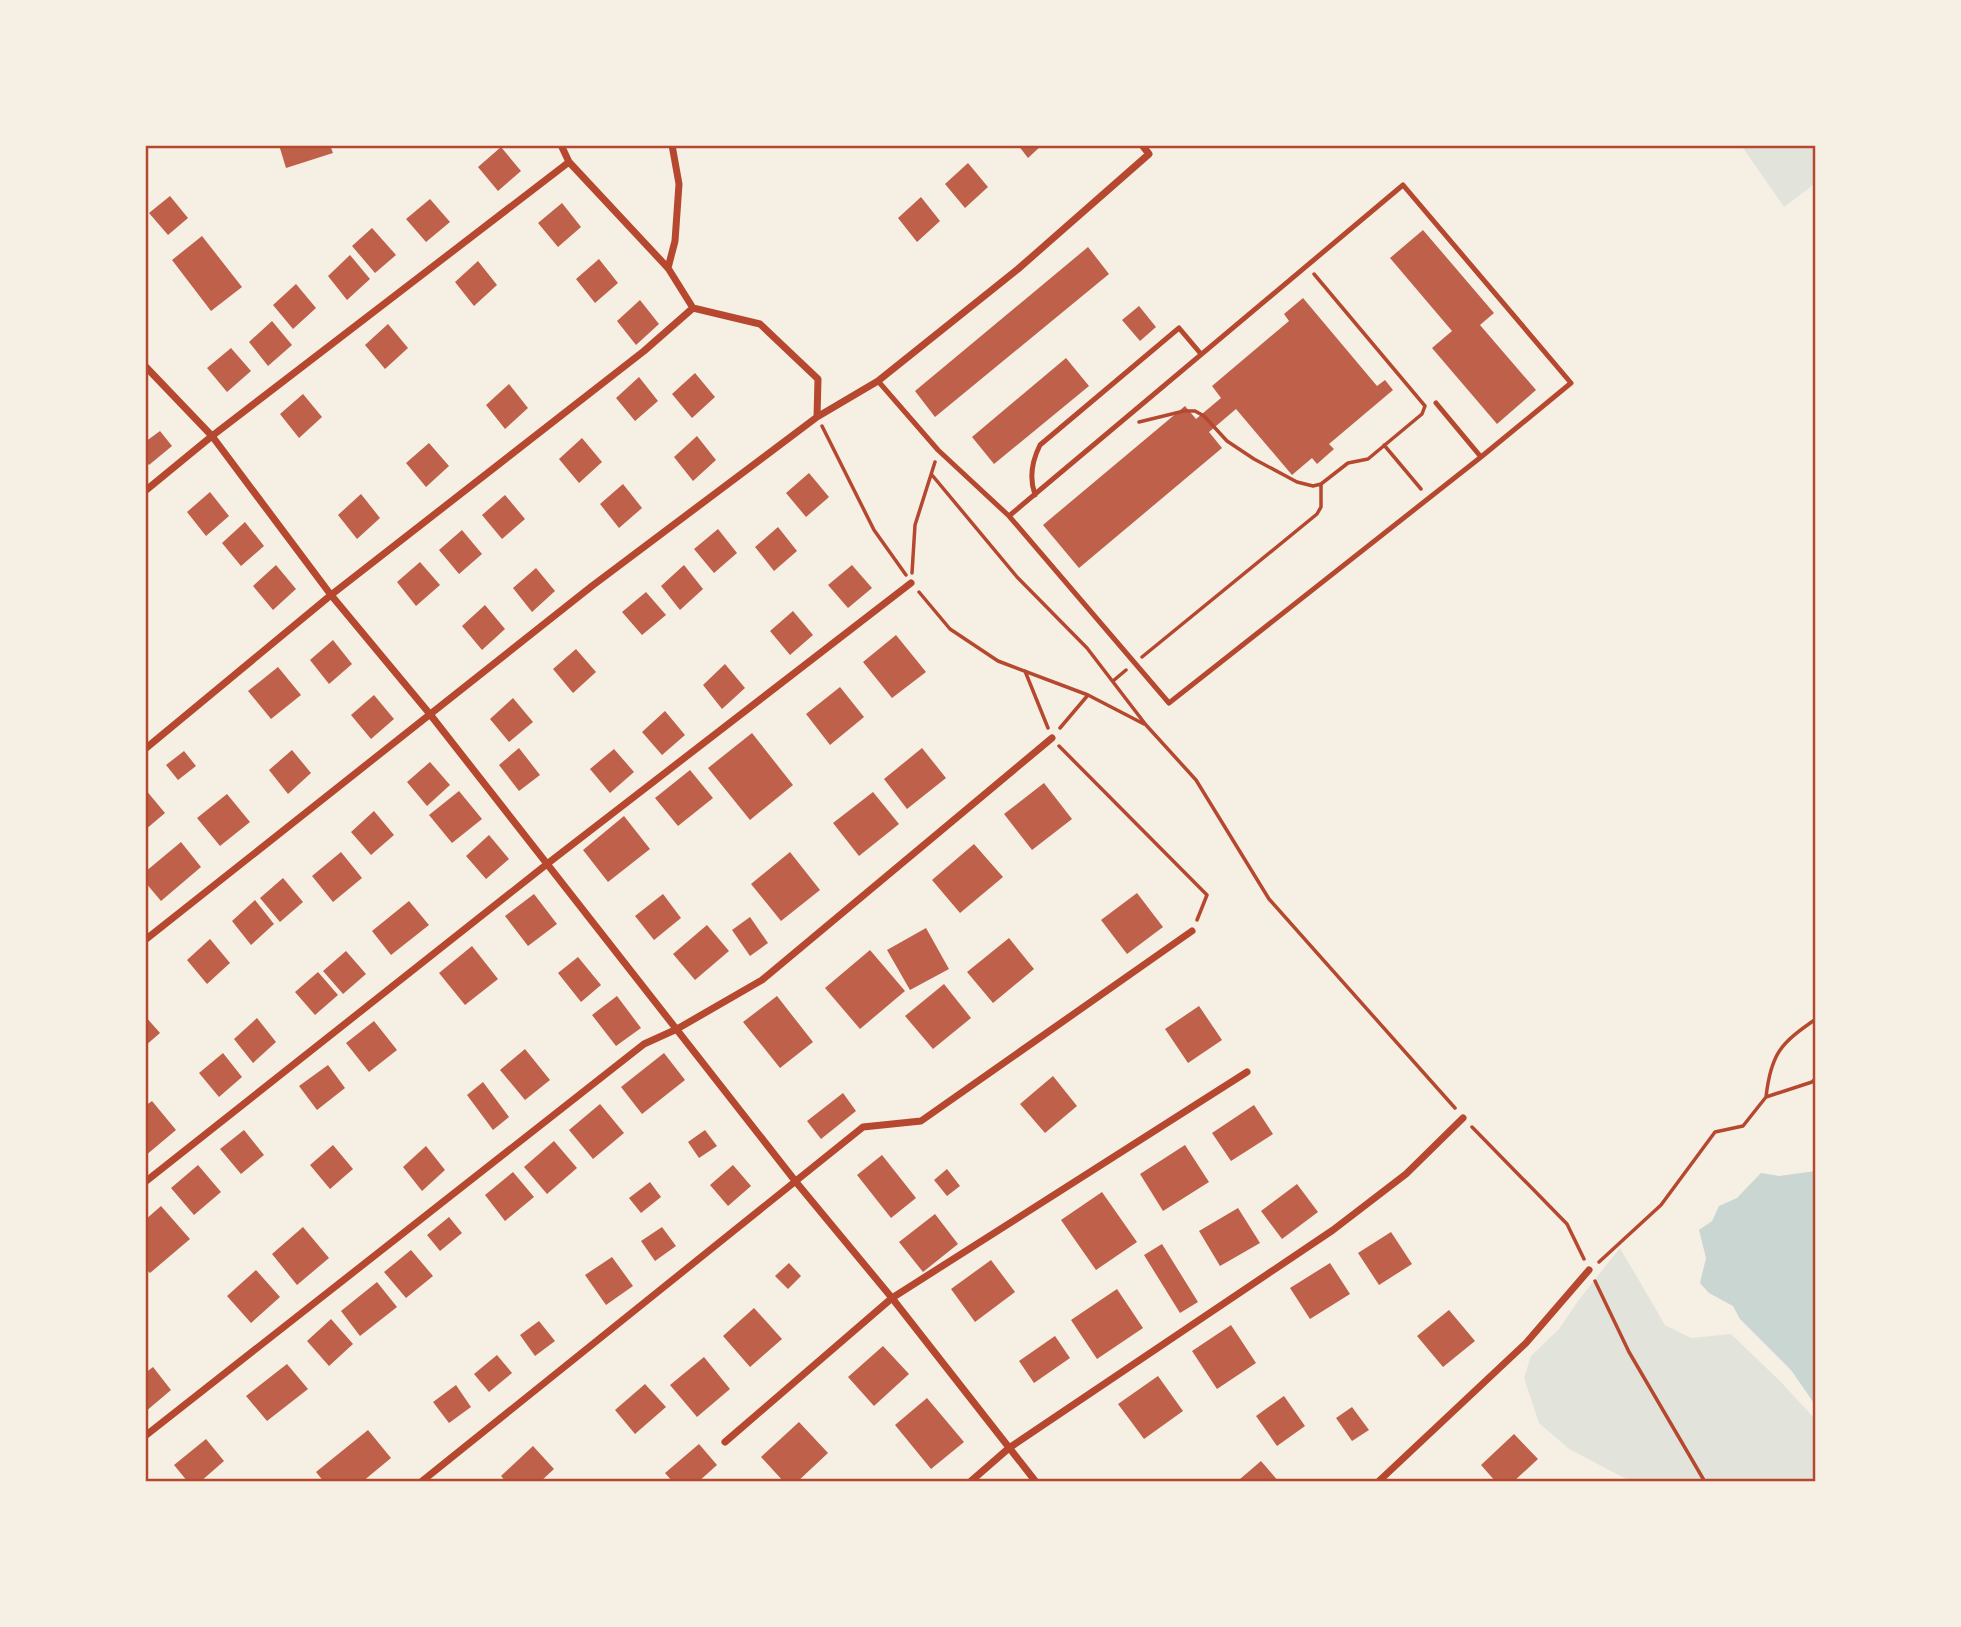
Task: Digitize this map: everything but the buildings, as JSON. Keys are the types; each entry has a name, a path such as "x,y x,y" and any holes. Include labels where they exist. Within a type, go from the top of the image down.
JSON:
{"street":[{"path":"561,145 569,162 668,268 693,308 760,324 818,379 817,417"},
{"path":"668,268 675,241 679,184 672,145"},
{"path":"145,940 592,586 817,417 878,381 1018,269 1149,155 1142,145"},
{"path":"145,491 212,436 569,162"},
{"path":"145,749 331,595 644,351 693,308"},
{"path":"145,366 212,436 331,595 429,713 796,1182 1036,1482"},
{"path":"145,1182 547,864 911,583"},
{"path":"145,1436 644,1044 762,980 1052,738"},
{"path":"422,1482 863,1127 921,1121 1192,931"},
{"path":"725,1442 891,1298 1247,1072"},
{"path":"970,1482 1009,1448 1333,1230 1406,1174 1463,1118"},
{"path":"1378,1482 1526,1343 1589,1270"}],"lane":[{"path":"878,381 939,450 1009,516 1169,703 1571,383 1403,185 1009,516"},
{"path":"1035,495 1031,483 1035,456 1040,445 1050,436 1179,328 1201,354"},
{"path":"1436,403 1481,457"}],"path":[{"path":"1136,422 1195,411 1204,416 1227,441 1264,465 1304,485 1321,484 1348,463 1368,459 1422,414 1425,406 1306,266"},
{"path":"817,417 874,530 911,583 950,629 998,661 1088,695 1146,725"},
{"path":"1384,445 1429,498"},
{"path":"911,583 915,525 939,450"},
{"path":"932,475 1017,577 1087,648 1146,725 1196,780 1269,899 1463,1118 1567,1224 1629,1352 1705,1482"},
{"path":"1112,681 1317,514 1321,507 1321,484"},
{"path":"1025,671 1052,738 1207,895 1192,931"},
{"path":"1052,738 1088,695"},
{"path":"1766,1097 1769,1072 1784,1043 1816,1019"},
{"path":"1589,1270 1661,1205 1715,1132 1742,1126 1766,1097 1812,1082 1816,1078"}],"shaded area":[{"path":"1741,145 1816,145 1816,183 1784,207"},
{"path":"1816,1171 1816,1406 1791,1370 1740,1319 1733,1306 1709,1293 1700,1283 1706,1258 1699,1230 1712,1221 1719,1206 1737,1198 1761,1173 1779,1176"},
{"path":"1620,1248 1665,1325 1691,1338 1731,1334 1816,1420 1816,1482 1632,1482 1569,1449 1539,1423 1524,1378 1531,1356 1559,1329"}]}
